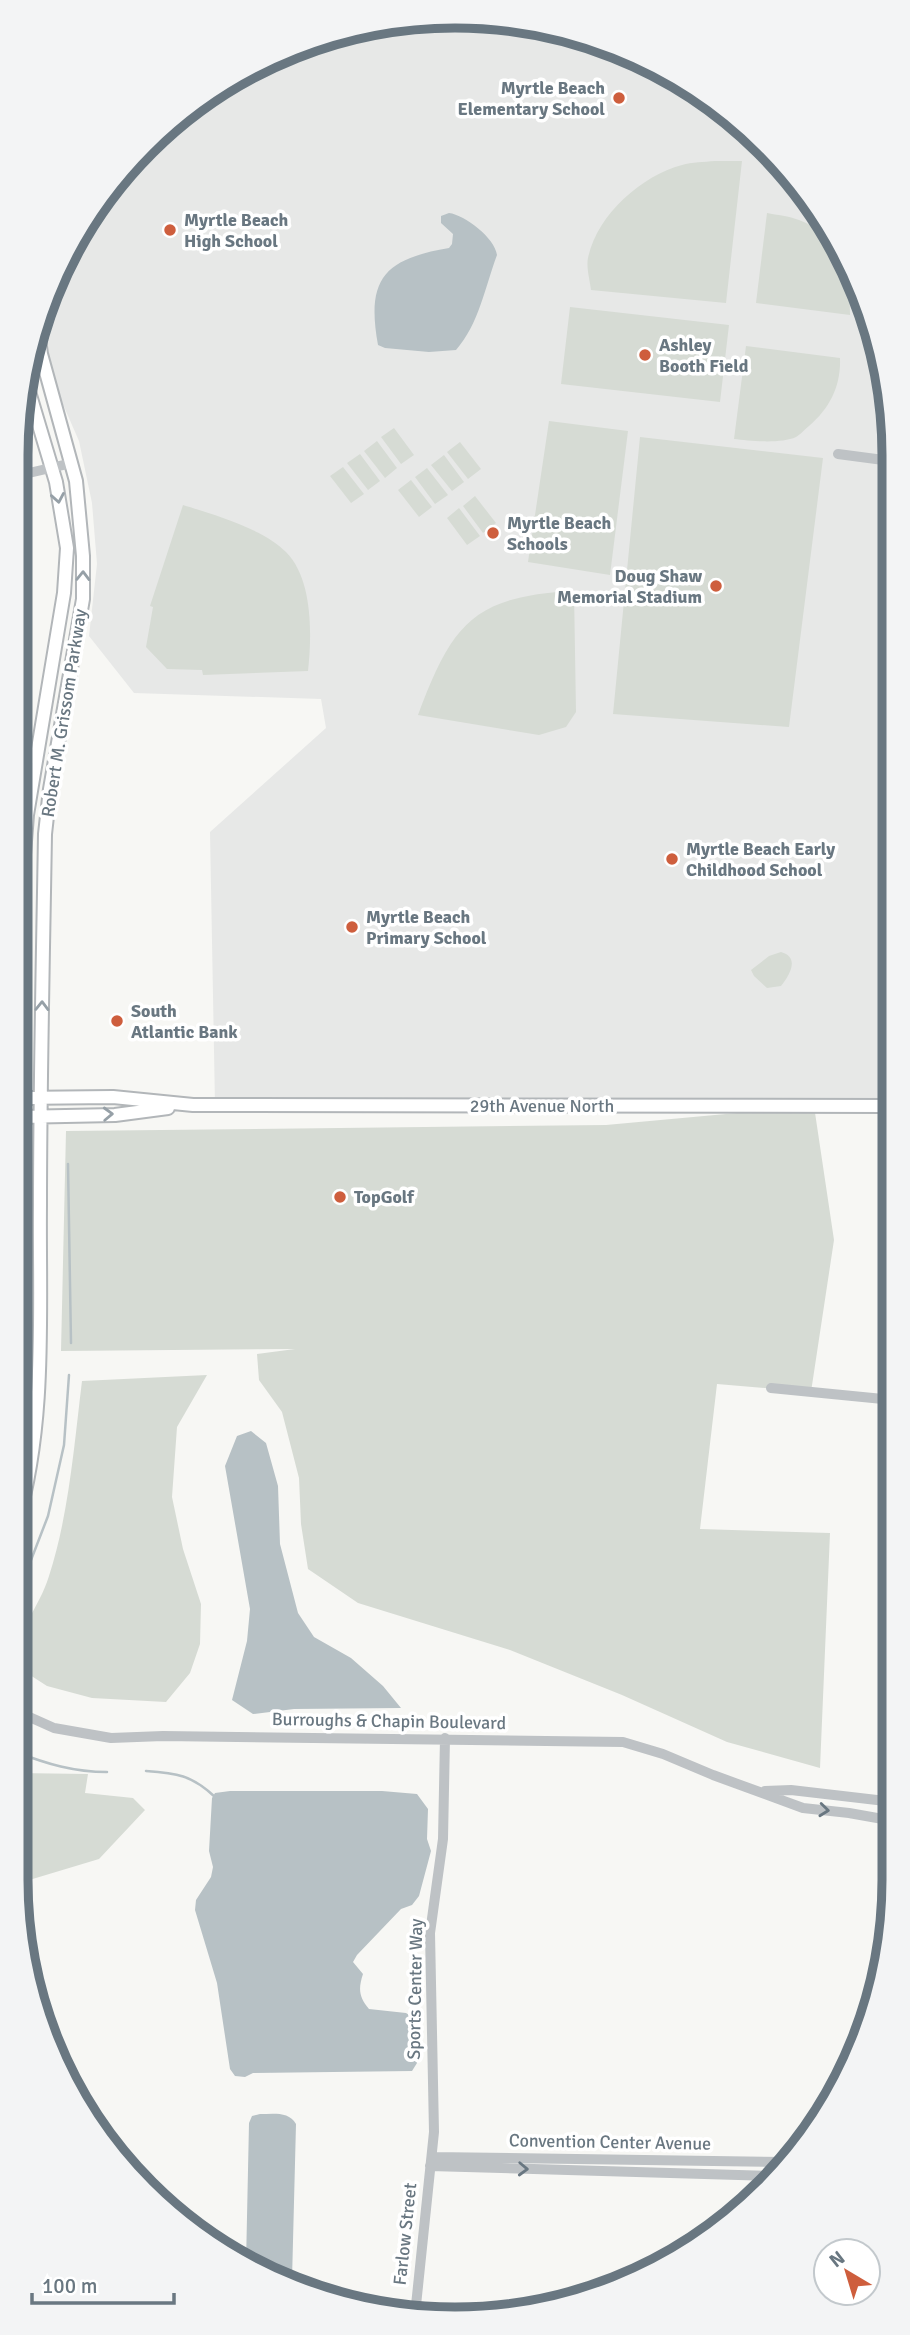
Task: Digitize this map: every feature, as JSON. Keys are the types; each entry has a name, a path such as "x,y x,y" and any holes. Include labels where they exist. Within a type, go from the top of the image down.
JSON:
{"main road":[{"name":"Robert M. Grissom Parkway","path":"28,1474 39,1392 45,834 50,789 83,599 83,556 76,481 41,353"},
{"name":"Robert M. Grissom Parkway","path":"28,809 64,593 67,548 56,482 32,401"},
{"name":"29th Avenue North","path":"28,1098 113,1097 193,1105 882,1106"},
{"name":"29th Avenue North","path":"28,1117 115,1115 193,1105"}],"street":[{"path":"838,454 882,460"},
{"path":"28,473 72,463"},
{"path":"771,1388 882,1398"},
{"name":"Burroughs & Chapin Boulevard","path":"28,1716 54,1728 111,1738 445,1738 623,1742 663,1754 803,1808 849,1812 882,1819"},
{"name":"Sports Center Way","path":"431,2161 434,2133 430,1933 443,1839 445,1738"},
{"name":"Burroughs & Chapin Boulevard","path":"758,1791 791,1790 882,1801"},
{"name":"Convention Center Avenue","path":"431,2161 615,2158 776,2162"},
{"name":"Convention Center Avenue","path":"431,2161 763,2176"},
{"name":"Farlow Street","path":"416,2305 431,2161"}],"shaded area":[{"name":"Myrtle Beach Schools","path":"427,29 483,29 538,36 592,51 644,72 692,100 737,134 794,195 825,242 859,318 874,372 882,455 882,1106 215,1105 210,832 326,728 321,699 134,693 89,636 97,564 92,503 79,441 41,354 51,318 72,266 100,218 134,173 173,134 218,100 266,72 318,51 372,36"},
{"path":"742,161 726,303 591,290 588,262 593,242 611,213 623,200 651,178 667,170 686,164"},
{"path":"449,213 478,228 491,242 497,255 481,305 470,329 456,350 429,352 378,345 375,304 378,288 395,266 427,253 449,248 453,234 441,223 441,216"},
{"path":"767,213 795,219 818,231 849,291 850,315 756,303"},
{"name":"Ashley Booth Field","path":"570,307 729,325 720,402 561,384"},
{"path":"746,346 840,358 839,378 833,396 816,419 796,437 774,441 734,439"},
{"path":"549,421 628,431 610,575 528,562"},
{"path":"394,428 414,455 401,464 381,437"},
{"name":"Doug Shaw Memorial Stadium","path":"640,437 823,458 789,727 613,714"},
{"path":"377,441 397,468 385,478 364,451"},
{"path":"460,442 481,469 468,479 447,452"},
{"path":"360,454 380,481 368,490 347,463"},
{"path":"444,455 464,482 452,491 431,465"},
{"path":"343,467 364,494 351,503 330,476"},
{"path":"427,468 448,495 435,504 415,477"},
{"path":"411,480 432,507 419,517 398,490"},
{"path":"475,496 496,523 483,533 463,506"},
{"path":"183,505 237,523 265,536 286,552 295,563 309,608 308,671 203,675 202,670 167,669 146,647 153,607 150,606"},
{"path":"459,508 480,536 467,545 447,518"},
{"path":"574,591 576,712 566,727 539,735 418,715 443,658 456,637 471,621 489,608 512,600"},
{"path":"781,952 790,958 792,967 781,986 767,988 751,970 769,956"},
{"path":"814,1106 834,1240 811,1392 717,1384 700,1529 830,1533 820,1768 727,1742 622,1695 510,1650 358,1603 308,1569 301,1524 299,1478 282,1412 259,1380 257,1354 295,1349 61,1351 66,1131 606,1125"},
{"path":"207,1375 177,1427 172,1497 183,1549 201,1604 200,1644 190,1673 166,1702 92,1698 47,1686 28,1674 28,1622 45,1588 56,1552 70,1480 82,1381"},
{"path":"251,1431 266,1443 278,1486 280,1544 298,1613 314,1637 351,1658 383,1686 401,1708 294,1709 253,1714 232,1700 247,1641 250,1609 225,1466 237,1436"},
{"path":"28,1773 88,1774 85,1793 133,1798 145,1810 99,1859 28,1880"},
{"path":"382,1791 417,1794 428,1809 427,1839 431,1851 419,1896 412,1905 401,1909 353,1962 363,1974 360,1993 369,2009 406,2013 415,2019 417,2063 412,2071 253,2073 245,2077 235,2076 230,2069 217,1983 195,1910 196,1900 211,1877 213,1867 209,1851 212,1798 215,1793"},
{"path":"285,2115 296,2124 292,2274 246,2253 249,2123 252,2116"}],"waterway":[{"path":"68,1164 71,1343"},
{"path":"28,1568 48,1516 64,1445 69,1375"},
{"path":"28,1756 83,1771 107,1772"},
{"path":"146,1771 191,1780 215,1797"}],"place":[{"name":"Myrtle Beach Elementary School","path":"619,98"},
{"name":"Myrtle Beach High School","path":"170,230"},
{"name":"Ashley Booth Field","path":"645,355"},
{"name":"Myrtle Beach Schools","path":"493,533"},
{"name":"Doug Shaw Memorial Stadium","path":"716,586"},
{"name":"Myrtle Beach Early Childhood School","path":"672,859"},
{"name":"Myrtle Beach Primary School","path":"352,927"},
{"name":"South Atlantic Bank","path":"117,1021"},
{"name":"TopGolf","path":"340,1197"}]}
